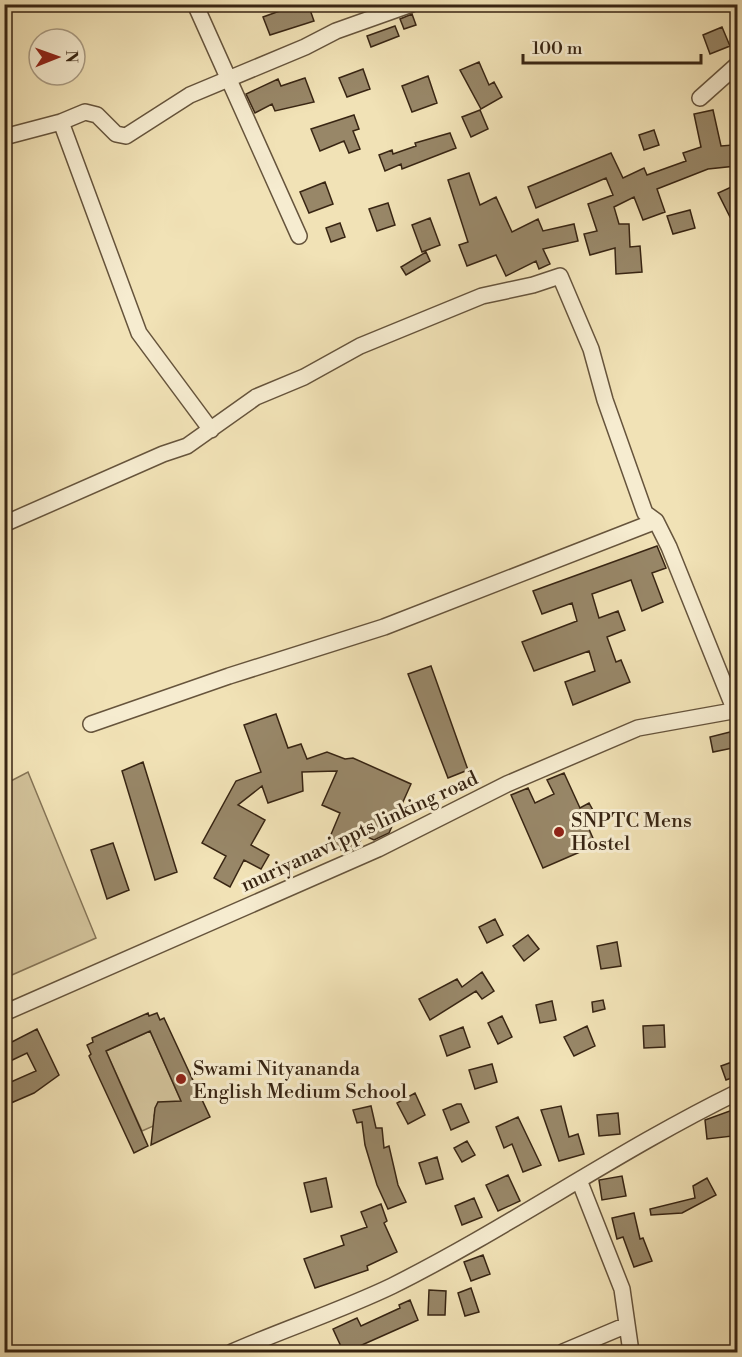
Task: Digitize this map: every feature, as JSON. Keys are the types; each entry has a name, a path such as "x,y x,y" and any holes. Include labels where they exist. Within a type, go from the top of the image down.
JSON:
{"street":[{"path":"195,4 227,80 299,236"},
{"path":"4,137 61,122 85,112 97,115 116,134 126,136 190,95 305,47 336,30 412,4"},
{"path":"700,98 738,64"},
{"path":"61,122 139,333 211,430"},
{"path":"4,524 163,454 187,446 235,410 304,377 360,346 483,296 533,285 560,276 591,349 599,384 645,513 656,521 669,547 736,710"},
{"path":"91,724 229,676 384,627 656,521"},
{"name":"muriyanavi ppts linking road","path":"4,1013 378,849 507,784 627,733 736,710"},
{"path":"232,1353 391,1286 579,1180 669,1126 738,1092"},
{"path":"579,1180 622,1289 631,1353"},
{"path":"563,1353 627,1325"}],"shaded area":[{"path":"28,772 96,938 5,978 5,784"},
{"path":"150,1031 185,1110 158,1102 154,1116 158,1124 142,1131 106,1051"}],"building":[{"path":"299,4 308,4 314,21 270,35 263,17"},
{"path":"412,14 416,25 404,29 400,19"},
{"path":"395,26 399,36 371,47 367,36"},
{"path":"722,27 730,46 710,54 703,35"},
{"path":"479,62 489,85 494,82 502,97 481,109 460,70"},
{"path":"363,69 370,89 347,97 339,78"},
{"path":"428,76 437,103 412,112 402,86"},
{"path":"305,78 314,102 275,111 272,104 255,113 246,94 278,79 281,86"},
{"path":"480,110 488,129 471,137 462,117"},
{"path":"713,110 721,146 733,145 736,166 708,169 657,189 665,212 643,220 634,197 614,207 619,224 629,224 630,247 640,246 642,272 616,274 615,248 590,255 584,234 597,231 588,204 613,195 606,178 536,208 528,187 611,153 623,178 644,168 647,175 686,161 683,153 701,147 694,114"},
{"path":"354,115 359,129 353,131 360,149 349,153 344,141 320,151 311,129"},
{"path":"654,130 659,145 644,150 639,135"},
{"path":"450,133 456,148 402,169 401,164 385,171 379,155 392,150 393,154 416,146 415,143"},
{"path":"469,173 480,205 496,197 512,232 538,219 543,231 574,224 578,241 543,249 550,264 539,269 536,261 506,276 496,255 467,266 459,245 468,242 448,180"},
{"path":"325,182 333,204 309,213 300,192"},
{"path":"738,184 738,213 730,217 718,193"},
{"path":"388,203 395,225 377,231 369,209"},
{"path":"690,210 695,228 673,234 667,216"},
{"path":"430,218 440,245 422,252 412,225"},
{"path":"340,223 345,237 331,242 326,228"},
{"path":"426,252 430,261 406,275 401,267"},
{"path":"657,546 666,568 652,573 663,602 642,611 631,580 592,594 599,618 618,611 625,630 607,637 616,662 621,660 630,682 573,705 565,682 595,671 589,651 534,671 522,642 577,621 572,603 542,614 533,591"},
{"path":"431,666 468,770 448,778 408,674"},
{"path":"276,714 288,748 301,744 307,759 327,752 345,759 353,758 411,784 389,833 374,840 363,835 357,848 346,852 327,844 340,813 322,805 337,771 302,772 303,791 268,803 262,786 238,805 265,820 251,845 269,855 261,869 244,860 230,887 214,878 226,856 202,843 236,781 261,772 244,725"},
{"path":"738,730 738,747 713,752 710,737"},
{"path":"143,762 177,872 155,880 122,771"},
{"name":"SNPTC Mens Hostel","path":"564,773 580,808 589,803 595,814 585,820 596,845 543,868 511,795 528,788 535,803 554,794 547,780"},
{"path":"113,843 129,890 107,899 91,850"},
{"path":"495,919 503,935 487,943 479,927"},
{"path":"528,935 539,949 524,961 513,946"},
{"path":"617,942 621,966 601,969 597,946"},
{"path":"482,972 494,991 482,999 476,991 430,1020 419,999 457,979 462,987"},
{"path":"603,1000 605,1009 593,1012 592,1002"},
{"path":"552,1001 556,1020 540,1023 536,1005"},
{"name":"Swami Nityananda English Medium School","path":"148,1013 149,1016 157,1013 160,1020 164,1018 210,1117 151,1145 155,1108 158,1102 181,1101 150,1031 106,1051 148,1146 134,1153 89,1056 91,1054 87,1045 93,1042 92,1038"},
{"path":"502,1016 512,1037 498,1044 488,1023"},
{"path":"664,1025 665,1047 644,1048 643,1026"},
{"path":"587,1026 595,1046 574,1056 564,1037"},
{"path":"463,1027 470,1047 447,1056 440,1036"},
{"path":"37,1029 59,1075 34,1093 4,1106 4,1085 36,1071 27,1053 4,1064 4,1046"},
{"path":"732,1062 737,1076 726,1080 721,1066"},
{"path":"492,1064 497,1082 475,1089 469,1070"},
{"path":"415,1093 425,1115 408,1124 397,1103"},
{"path":"461,1104 469,1122 451,1130 443,1110"},
{"path":"371,1106 376,1128 382,1128 384,1148 389,1146 398,1185 406,1202 388,1209 377,1185 365,1145 362,1122 357,1123 353,1110"},
{"path":"561,1106 569,1137 578,1134 584,1154 559,1161 541,1110"},
{"path":"738,1108 738,1138 732,1139 732,1136 707,1139 705,1120"},
{"path":"618,1113 620,1134 599,1136 597,1115"},
{"path":"518,1117 541,1165 523,1172 512,1144 504,1148 496,1127"},
{"path":"467,1141 475,1155 462,1162 454,1148"},
{"path":"437,1157 443,1179 426,1184 419,1163"},
{"path":"508,1175 520,1201 498,1211 486,1185"},
{"path":"622,1176 626,1196 602,1200 599,1180"},
{"path":"326,1178 332,1207 311,1212 304,1183"},
{"path":"707,1178 716,1195 682,1213 651,1215 650,1209 695,1198 693,1186"},
{"path":"474,1198 482,1217 462,1225 455,1206"},
{"path":"381,1204 387,1221 384,1223 397,1252 367,1266 368,1270 315,1288 304,1259 344,1245 341,1236 367,1227 361,1212"},
{"path":"634,1213 640,1239 643,1238 652,1261 634,1267 623,1237 617,1239 612,1218"},
{"path":"483,1255 490,1274 471,1281 464,1262"},
{"path":"471,1288 479,1312 465,1316 458,1293"},
{"path":"429,1290 446,1291 445,1315 428,1315"},
{"path":"410,1300 418,1320 344,1353 333,1329 357,1318 361,1326 400,1308 399,1305"}],"place":[{"name":"SNPTC Mens Hostel","path":"559,832"},
{"name":"Swami Nityananda English Medium School","path":"181,1079"}]}
